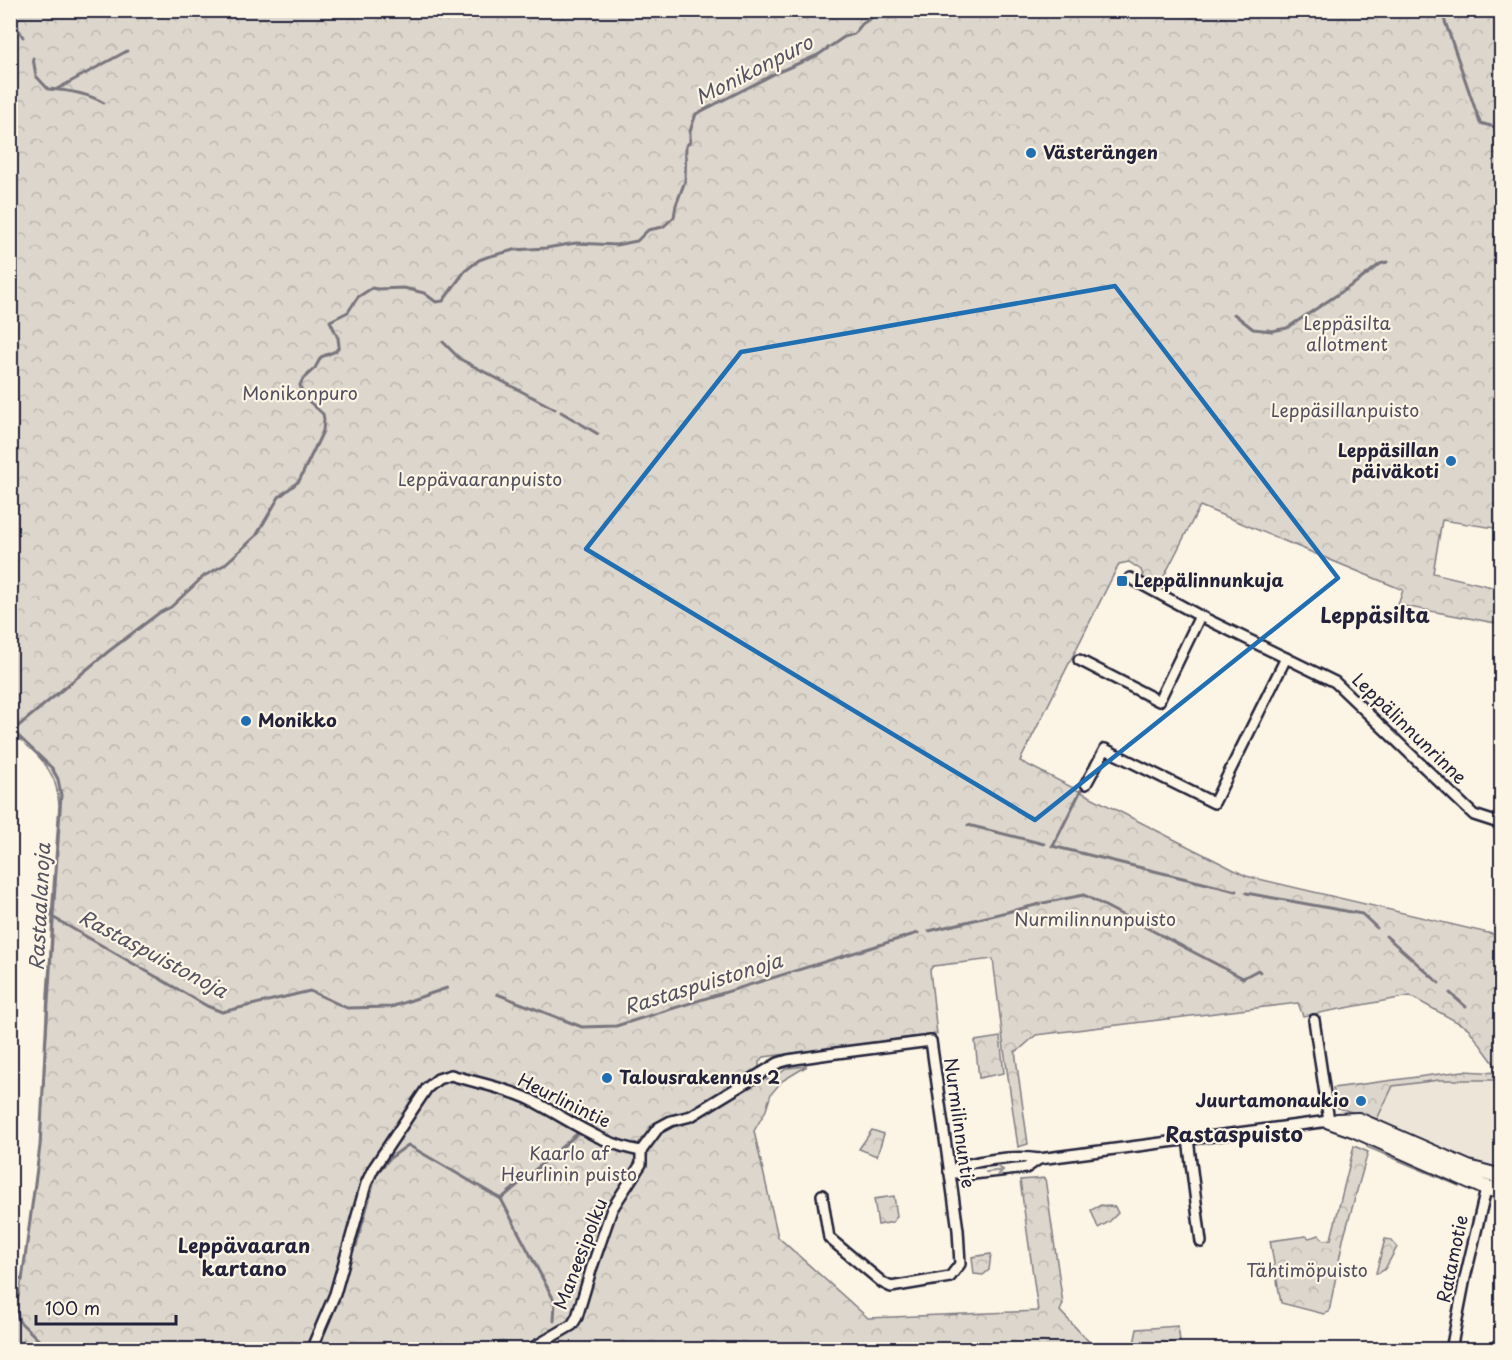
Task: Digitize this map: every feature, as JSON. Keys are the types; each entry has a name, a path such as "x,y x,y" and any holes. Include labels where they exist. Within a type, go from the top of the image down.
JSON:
{"street":[{"name":"Leppälinnunrinne","path":"1130,578 1200,616 1335,682 1474,814 1502,824"},
{"path":"1080,660 1159,700 1200,616"},
{"path":"1086,784 1105,749 1214,803 1286,658"},
{"path":"1314,1020 1329,1122"},
{"name":"Nurmilinnuntie","path":"641,1151 658,1128 671,1121 691,1116 772,1067 788,1060 931,1041 958,1230 960,1264 950,1277 891,1287 883,1283 829,1238 822,1195"},
{"name":"Heurlinintie","path":"310,1350 334,1294 366,1184 373,1169 427,1088 438,1079 451,1075 530,1099 590,1133 626,1149 641,1151"},
{"path":"949,1171 964,1175 1026,1168 1039,1160 1188,1139 1358,1120 1493,1180 1502,1191"},
{"path":"1188,1139 1200,1242"},
{"name":"Maneesipolku","path":"529,1350 572,1325 577,1317 612,1209 640,1164 641,1151"},
{"name":"Ratamotie","path":"1451,1350 1493,1180"}],"highlighted area":[{"path":"1115,286 1338,578 1035,820 586,549 741,352"}],"shaded area":[{"path":"1439,1080 1501,1080 1501,1171 1468,1164 1376,1124 1393,1086"}],"green space":[{"name":"Leppävaaranpuisto","path":"11,11 1501,11 1501,529 1442,520 1433,573 1501,589 1501,624 1398,605 1403,590 1200,506 1158,588 1145,581 1141,570 1129,562 1119,564 1020,761 1246,876 1501,936 1501,1073 1468,1028 1410,996 1303,1016 1298,1003 1036,1035 1015,1051 1028,1144 1018,1147 993,959 933,966 930,970 937,1034 764,1057 759,1062 759,1071 765,1079 771,1081 787,1068 807,1066 782,1081 771,1094 766,1110 754,1131 778,1237 868,1318 1038,1311 1020,1180 1045,1178 1063,1304 1060,1311 1096,1349 49,1349 19,1321 16,1308 23,1274 40,1146 59,805 55,783 45,764 29,746 11,737"},
{"path":"1000,1037 1004,1073 979,1078 975,1041"},
{"path":"1463,1071 1501,1073 1501,1080 1439,1080 1393,1086 1377,1119 1338,1108 1333,1088"},
{"path":"872,1130 884,1134 877,1156 859,1149"},
{"path":"1367,1142 1462,1181 1459,1186 1367,1147"},
{"name":"Tähtimöpuisto","path":"1354,1146 1368,1152 1343,1240 1329,1312 1324,1314 1281,1303 1270,1241 1319,1235 1324,1240 1331,1239"},
{"path":"894,1196 897,1216 893,1222 878,1225 874,1199"},
{"path":"1101,1205 1115,1207 1118,1213 1098,1228 1091,1210"},
{"path":"1385,1239 1391,1240 1397,1247 1385,1269 1376,1273"},
{"path":"991,1254 989,1270 983,1275 974,1274 972,1257"},
{"path":"35,1291 73,1349 11,1349 10,1293"},
{"path":"1178,1326 1180,1341 1133,1349 1137,1329"}],"waterway":[{"name":"Monikonpuro","path":"10,733 109,651 159,613 171,607 204,576 224,565 256,536 279,497 299,481 323,431 323,414 303,396 300,385 315,368 321,357 336,351 339,346 338,338 330,321 348,312 358,297 372,288 404,288 424,293 436,302 443,301 465,271 487,257 514,250 576,243 616,245 637,241 648,230 663,227 674,217 685,181 686,146 690,142 690,131 696,114 776,73 818,55 844,37 854,34 862,24 874,16 894,17 912,10"},
{"path":"1441,10 1480,123 1502,129"},
{"path":"10,17 23,37"},
{"path":"57,89 127,51"},
{"path":"33,58 36,76 48,89 77,93 104,103"},
{"path":"1234,314 1253,329 1272,331 1287,328 1380,264 1387,262"},
{"path":"443,342 460,359 555,409"},
{"path":"561,412 598,434"},
{"name":"Rastaalanoja","path":"13,731 52,768 58,779 61,795 40,1146 22,1280"},
{"path":"1053,846 1081,790"},
{"path":"968,825 1044,844"},
{"path":"1052,846 1236,891"},
{"path":"1246,893 1362,914 1377,928"},
{"name":"Rastaspuistonoja","path":"1043,903 1084,895 1243,978 1258,970 1260,972"},
{"name":"Rastaspuistonoja","path":"929,931 1040,904"},
{"name":"Rastaspuistonoja","path":"54,918 207,1006 222,1012 310,991 347,1008 391,1007 447,988"},
{"name":"Rastaspuistonoja","path":"497,994 582,1027 616,1026 918,933"},
{"path":"1386,936 1439,983"},
{"path":"1450,993 1466,1007"},
{"path":"501,1199 577,1134"},
{"path":"356,1246 376,1174 390,1158 408,1145 501,1199 555,1302 554,1321"},
{"path":"10,1274 22,1280"},
{"name":"Rastaalanoja","path":"19,1291 16,1308 19,1321 49,1350"},
{"path":"20,1350 21,1342"}],"place":[{"name":"Västerängen","path":"1031,153"},
{"name":"Leppäsillan päiväkoti","path":"1451,461"},
{"name":"Leppälinnunkuja","path":"1122,581"},
{"name":"Monikko","path":"246,721"},
{"name":"Talousrakennus 2","path":"607,1078"},
{"name":"Juurtamonaukio","path":"1361,1101"}],"district":[{"name":"Leppäsilta","path":"1375,616"},
{"name":"Rastaspuisto","path":"1234,1135"},
{"name":"Leppävaaran kartano","path":"244,1258"}],"park label":[{"name":"Leppäsilta allotment","path":"1347,334"},
{"name":"Leppäsillanpuisto","path":"1345,411"},
{"name":"Nurmilinnunpuisto","path":"1095,920"},
{"name":"Kaarlo af Heurlinin puisto","path":"569,1164"}]}
